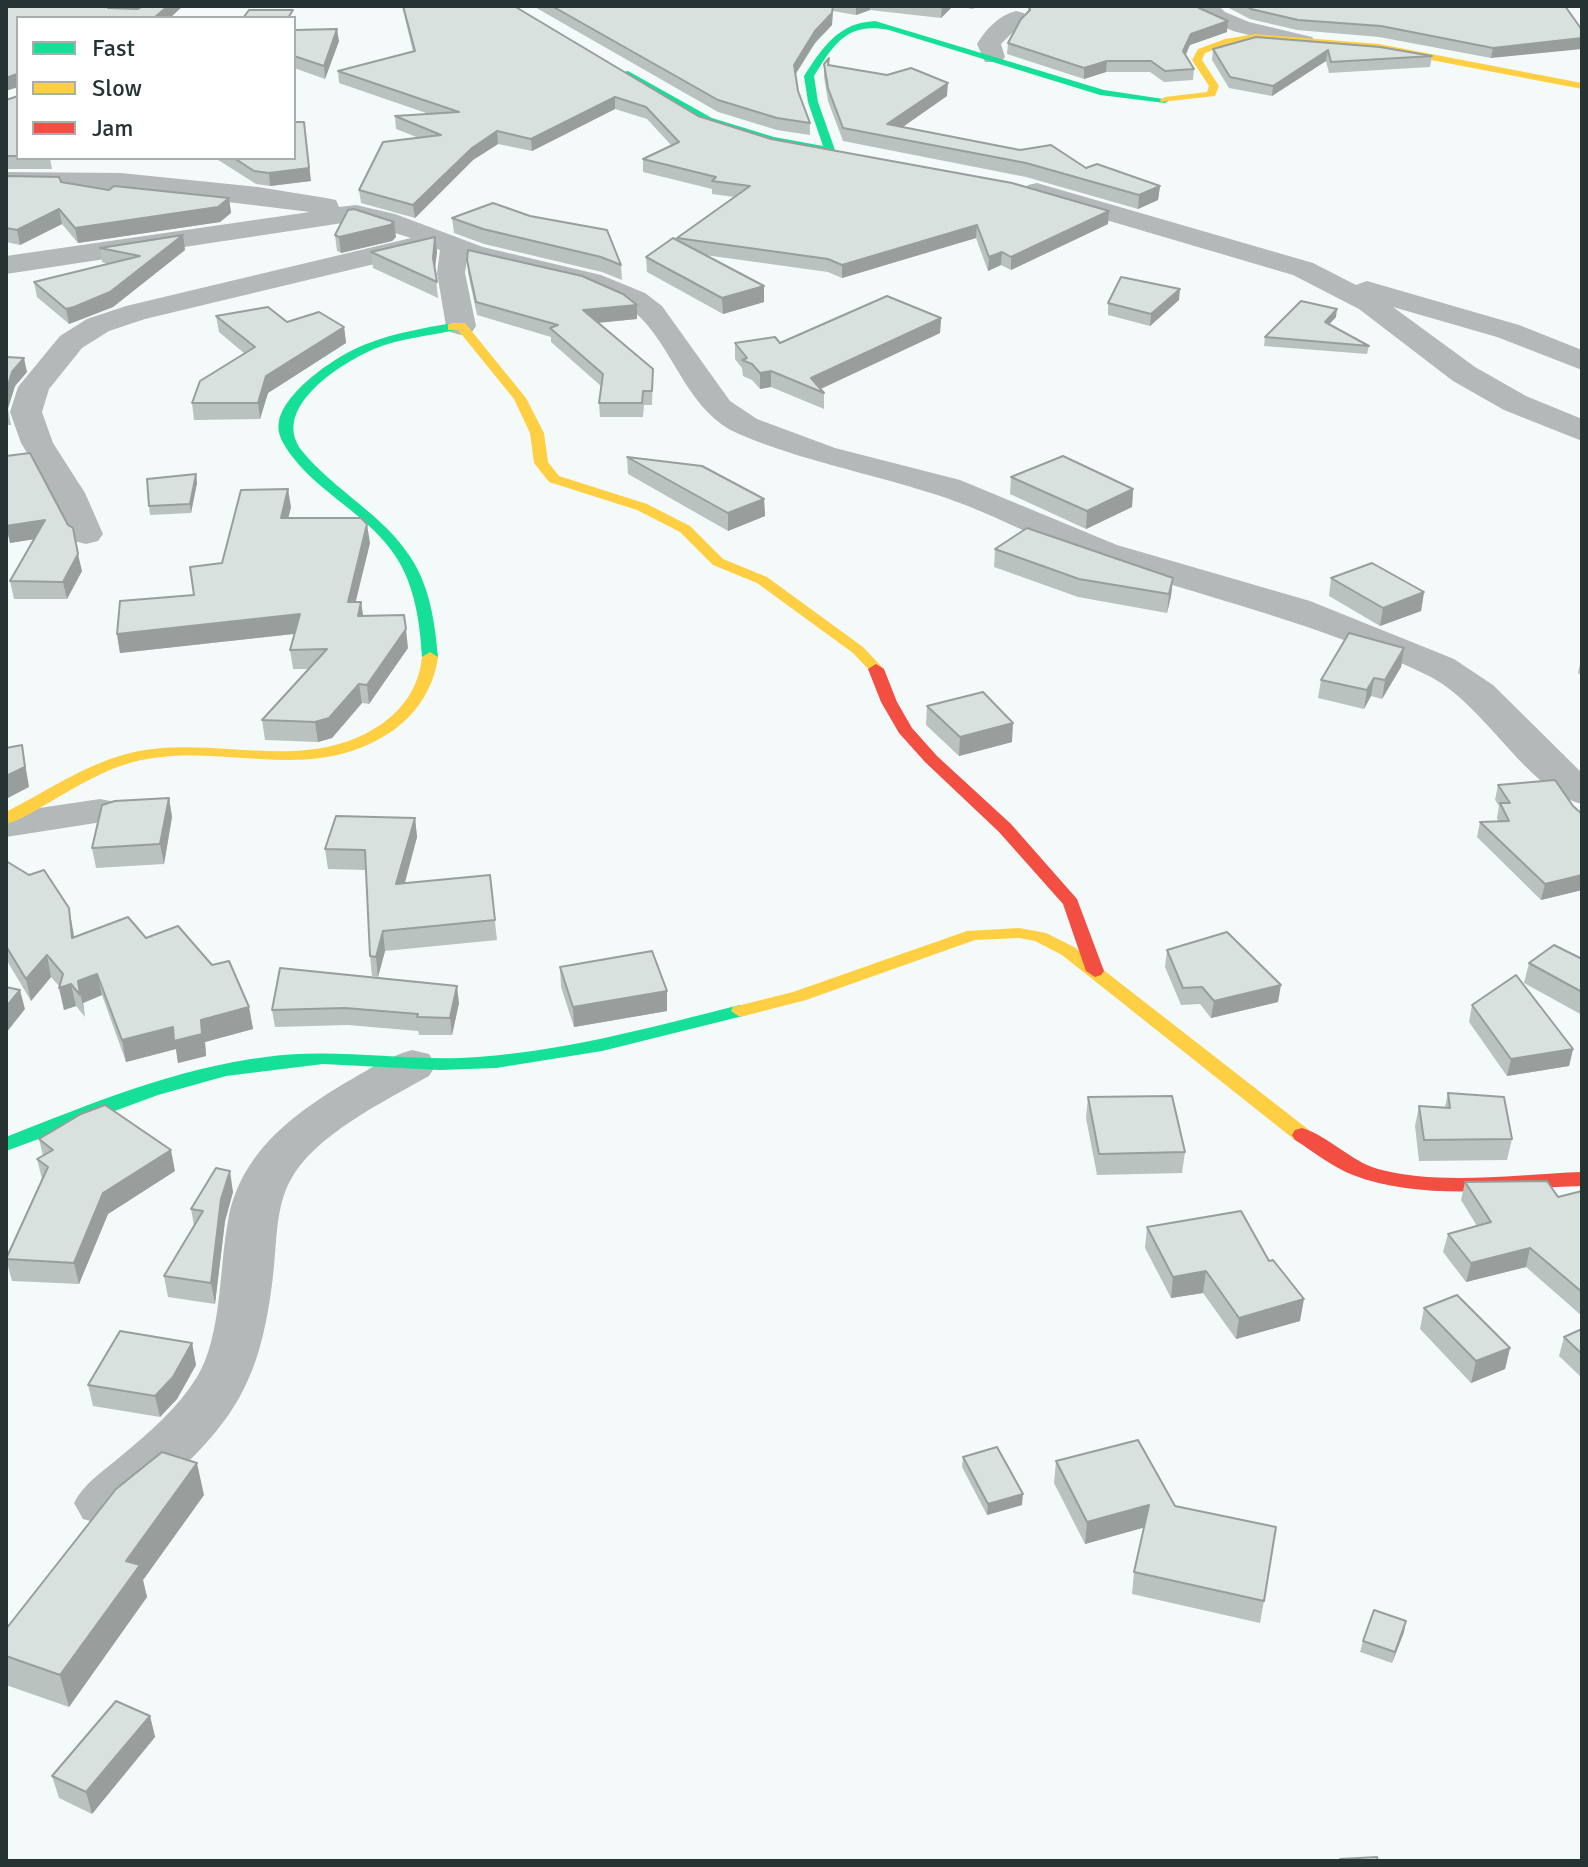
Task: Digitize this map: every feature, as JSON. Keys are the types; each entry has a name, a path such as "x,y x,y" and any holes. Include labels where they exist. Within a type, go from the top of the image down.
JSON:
{"street":[{"path":"1208,6 1207,11 1230,22 1304,42"},
{"path":"993,57 989,44 995,34 1016,18"},
{"path":"614,66 708,120 772,140 841,153 813,102 809,76 827,48 848,28 859,24 876,24 1115,95 1150,100 1202,97 1214,90 1197,60 1201,51 1243,38 1398,49 1582,86"},
{"path":"6,180 121,181 198,188 381,217 447,244 608,288 644,305 663,324 719,408 761,433 823,455 960,491 1105,552 1297,609 1441,667 1462,677 1478,691 1539,757 1582,792"},
{"path":"1016,186 1303,269 1369,303 1464,374 1515,403 1582,431"},
{"path":"6,265 356,213"},
{"path":"447,244 461,326 520,398 537,433 541,463 554,479 642,507 685,529 718,562 762,580 858,650 877,670 889,702 905,730 931,759 1005,828 1071,903 1095,971"},
{"path":"86,534 68,493 37,443 26,412 34,387 71,342 98,325 136,312 447,244"},
{"path":"1337,286 1373,291 1435,308 1508,331 1582,361"},
{"path":"6,819 96,772 143,755 190,751 281,758 334,757 380,737 410,708 428,677 432,647 420,600 402,556 316,470 290,441 284,426 290,407 319,374 339,359 384,337 461,326"},
{"path":"6,825 100,811"},
{"path":"6,1144 129,1097 229,1071 302,1059 412,1065 513,1059 627,1040 799,996 973,935 1019,933 1040,937 1068,951 1290,1128 1360,1170 1381,1177 1419,1181 1515,1177 1582,1179"},
{"path":"103,1503 134,1478 190,1423 226,1375 243,1302 254,1214 270,1171 315,1126 412,1065"}],"building":[{"path":"108,6 138,9 143,6 168,6 156,16 16,16 16,74 6,78 6,7"},
{"path":"403,6 514,6 698,116 771,139 1012,183 1109,211 1011,257 1002,252 989,257 977,225 842,265 828,259 677,238 750,186 712,181 716,177 643,159 679,142 646,107 615,97 531,139 497,131 472,148 413,205 359,190 383,142 441,135 395,116 459,112 338,71 415,51"},
{"path":"552,6 833,6 832,13 815,31 794,65 798,91 810,123 777,118 718,100"},
{"path":"1029,6 1198,6 1228,21 1191,34 1183,51 1194,69 1165,71 1151,61 1107,61 1084,68 1008,43 1021,19 1030,10"},
{"path":"1246,6 1565,6 1582,30 1582,38 1493,48 1381,26 1298,20"},
{"path":"249,10 293,10 289,16 244,16"},
{"path":"337,29 324,66 296,57 296,30"},
{"path":"1256,37 1380,47 1432,56 1331,62 1328,50 1273,86 1230,77 1213,49"},
{"path":"829,58 828,65 887,75 911,68 948,83 887,124 1020,150 1051,145 1086,168 1097,164 1160,186 1139,195 1026,163 843,128 828,88 824,64"},
{"path":"16,97 16,156 6,156 6,100"},
{"path":"296,122 304,122 309,168 269,173 254,171 237,160 296,160"},
{"path":"6,176 59,177 61,182 109,190 114,186 229,198 218,207 75,228 59,209 17,230 6,228"},
{"path":"493,203 530,216 607,230 621,265 452,218"},
{"path":"354,209 394,222 339,237 335,235 348,210"},
{"path":"183,235 110,292 74,307 66,309 34,282 140,256 100,248"},
{"path":"435,237 433,258 437,282 371,252"},
{"path":"673,238 764,286 722,298 646,257"},
{"path":"468,250 582,276 623,294 637,305 583,310 653,369 652,391 643,391 642,403 599,403 603,374 550,328 558,325 476,302 467,260"},
{"path":"1121,277 1180,289 1151,314 1108,303"},
{"path":"887,296 941,318 811,378 824,393 771,371 760,373 752,364 742,360 747,358 735,343 775,337 780,343"},
{"path":"1301,301 1337,309 1325,322 1369,346 1265,337"},
{"path":"268,307 287,322 319,312 344,327 266,376 258,403 192,403 200,381 255,347 216,316"},
{"path":"6,357 24,358 12,372 6,392"},
{"path":"30,453 68,525 73,528 78,554 63,582 10,581 45,520 6,526 6,456"},
{"path":"1063,456 1133,489 1087,511 1011,477"},
{"path":"627,457 702,466 764,499 728,513"},
{"path":"196,474 190,504 149,506 147,479"},
{"path":"288,489 281,518 361,518 367,524 348,602 361,602 358,616 404,615 406,629 367,685 359,684 329,718 315,722 262,720 327,649 290,650 300,614 117,634 120,601 194,595 190,567 222,563 241,490"},
{"path":"1027,528 1173,578 1169,594 1079,579 995,549"},
{"path":"1372,563 1424,592 1383,608 1331,578"},
{"path":"1349,633 1404,648 1385,680 1374,678 1367,690 1321,680"},
{"path":"983,692 1013,723 960,737 927,706"},
{"path":"22,745 25,767 6,776 6,748"},
{"path":"1555,780 1582,814 1582,875 1545,884 1480,822 1509,821 1500,803 1510,803 1498,785"},
{"path":"169,798 160,844 92,848 102,805 115,801"},
{"path":"336,816 415,818 396,884 490,875 495,920 383,931 376,957 370,956 365,850 325,849"},
{"path":"6,861 29,875 44,870 69,908 72,938 128,917 146,938 178,926 212,965 229,961 249,1007 201,1020 202,1034 174,1041 173,1027 122,1040 97,974 78,981 80,995 71,984 59,988 63,974 47,955 26,979 6,946"},
{"path":"1227,932 1281,985 1214,1001 1202,987 1183,988 1167,950"},
{"path":"1554,945 1582,957 1582,992 1529,963"},
{"path":"652,951 667,991 573,1007 560,967"},
{"path":"280,968 457,986 450,1018 345,1008 272,1010"},
{"path":"1516,975 1573,1049 1511,1059 1472,1005"},
{"path":"6,987 20,990 6,1007"},
{"path":"1448,1093 1504,1097 1512,1139 1424,1140 1419,1106 1450,1108"},
{"path":"1172,1096 1185,1152 1099,1154 1088,1097"},
{"path":"105,1105 171,1150 103,1193 74,1263 6,1259 48,1167 37,1159 53,1150 39,1139 81,1114"},
{"path":"216,1168 230,1171 221,1199 211,1283 164,1276 203,1211 191,1209"},
{"path":"1547,1181 1558,1197 1582,1191 1582,1292 1530,1248 1471,1263 1448,1234 1491,1222 1465,1182"},
{"path":"1241,1211 1269,1261 1273,1260 1304,1299 1239,1318 1206,1271 1173,1277 1147,1227"},
{"path":"1457,1295 1510,1348 1476,1361 1424,1308"},
{"path":"1582,1329 1582,1354 1564,1337"},
{"path":"120,1331 192,1343 173,1377 155,1396 88,1385"},
{"path":"1138,1440 1175,1506 1276,1527 1264,1601 1134,1572 1149,1505 1087,1522 1056,1461"},
{"path":"997,1447 1023,1494 988,1504 963,1457"},
{"path":"162,1452 197,1463 126,1561 140,1565 60,1675 6,1656 6,1629 116,1489"},
{"path":"1374,1610 1406,1621 1395,1652 1363,1641"},
{"path":"116,1701 150,1716 86,1792 52,1776"},
{"path":"1377,1857 1378,1861 1340,1861 1340,1859"}],"traffic: fast":[{"path":"625,73 708,120 772,140 830,150 813,102 809,76 832,42 851,28 862,25 891,27 1104,93 1165,100"},
{"path":"430,657 421,600 405,559 379,529 300,458 288,440 285,423 301,396 334,366 352,355 388,340 452,327"},
{"path":"6,1144 152,1090 264,1063 323,1058 440,1064 496,1062 602,1045 740,1011"}],"traffic: slow":[{"path":"1165,100 1211,94 1214,86 1197,60 1201,51 1228,41 1255,37 1379,47 1582,86"},
{"path":"452,327 461,326 520,398 537,433 541,463 554,479 642,507 685,529 718,562 762,580 858,650 876,669"},
{"path":"6,819 90,773 144,755 210,752 308,756 340,751 369,740 397,720 415,699 424,684 430,657"},
{"path":"740,1011 799,996 973,935 1019,933 1040,937 1068,951 1302,1135"}],"traffic: jam":[{"path":"876,669 889,702 905,730 931,759 1005,828 1071,903 1095,971"},
{"path":"1302,1135 1360,1170 1381,1176 1468,1183 1582,1179"}]}
